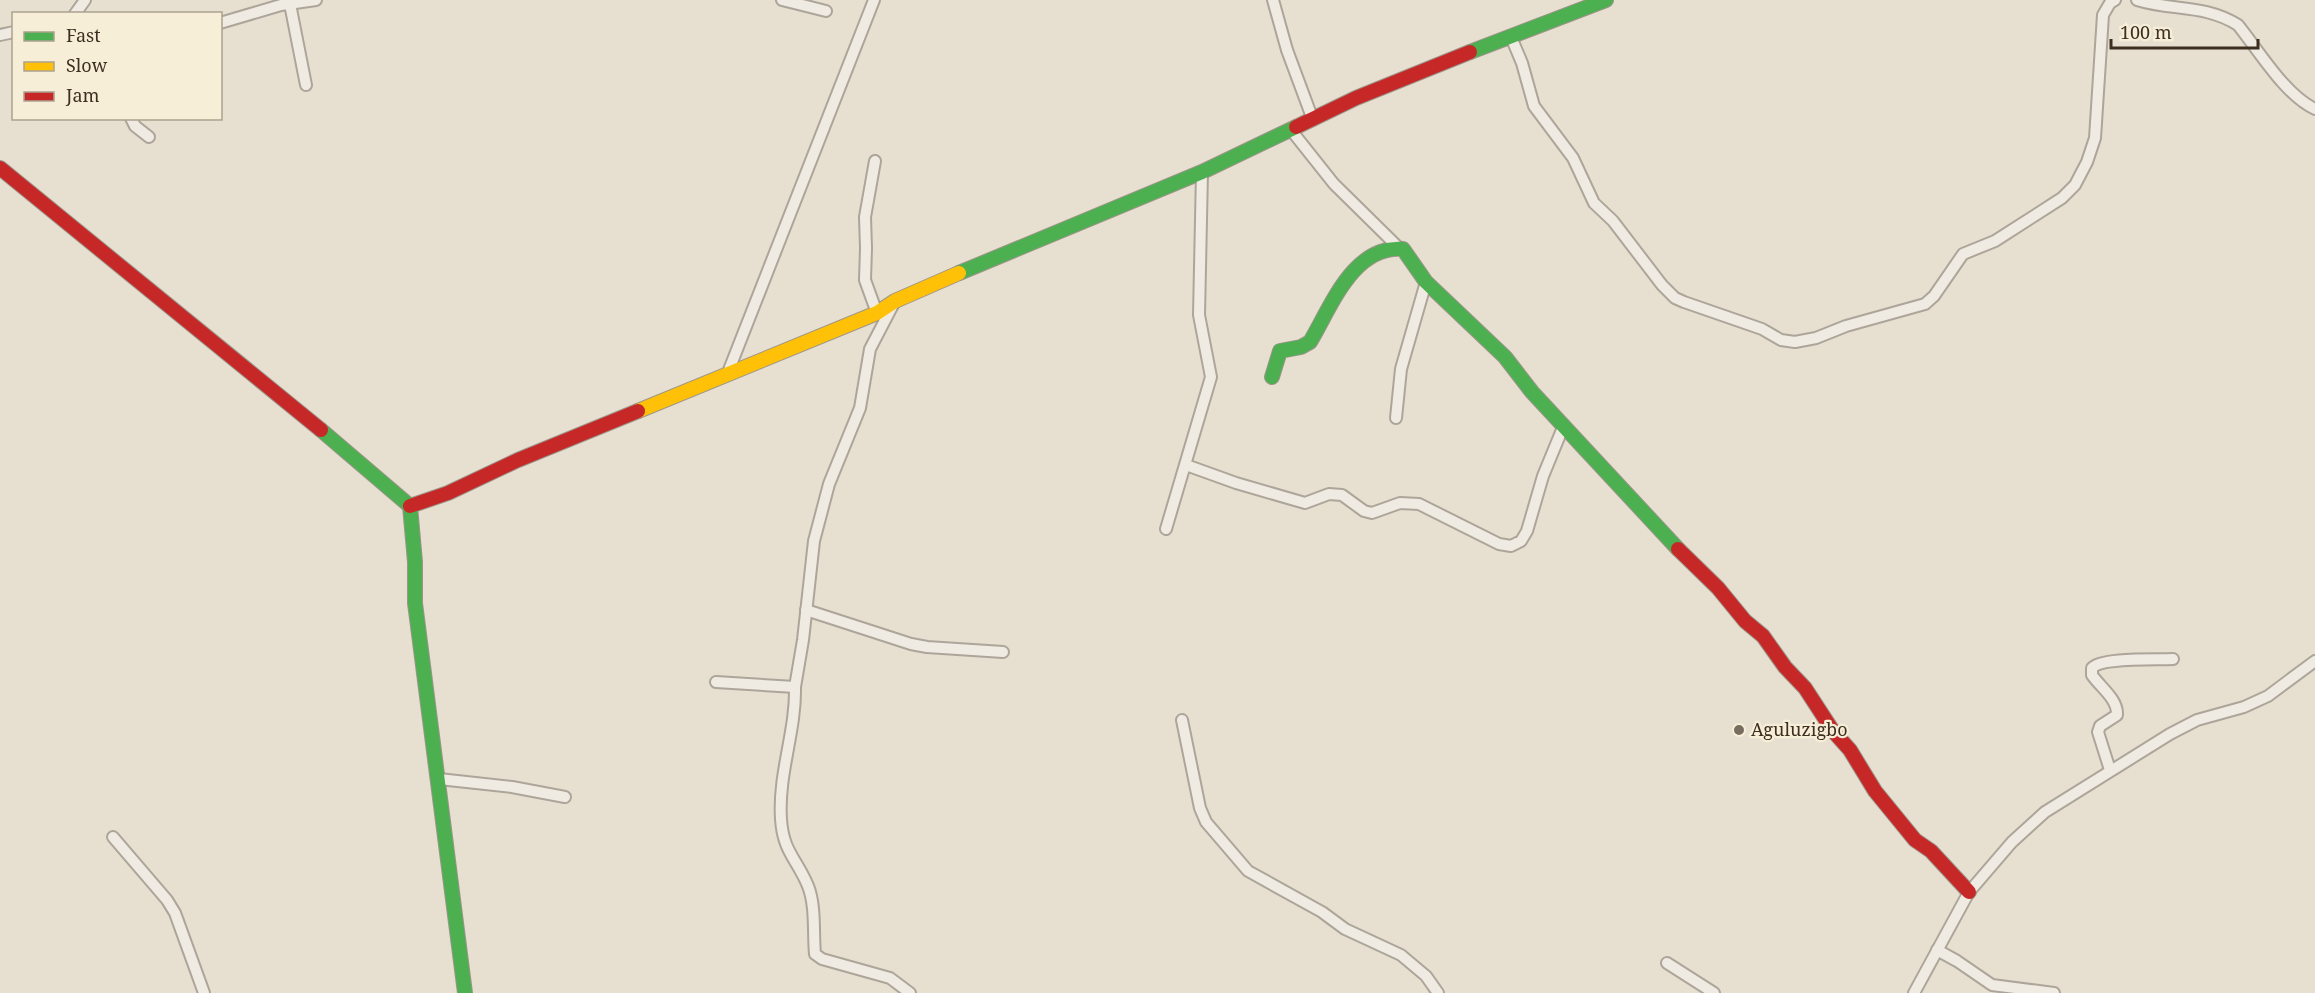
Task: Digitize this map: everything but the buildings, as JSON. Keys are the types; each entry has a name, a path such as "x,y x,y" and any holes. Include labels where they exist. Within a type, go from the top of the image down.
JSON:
{"street":[{"path":"222,22 284,3 316,0"},
{"path":"782,0 826,11"},
{"path":"727,375 874,0"},
{"path":"1273,0 1287,50 1313,120"},
{"path":"1279,15 1285,0"},
{"path":"410,506 448,493 518,460 876,313 896,301 1036,239 1202,172 1356,98 1586,4 1606,0"},
{"path":"1510,37 1522,63 1534,106 1573,158 1594,203 1613,220 1662,285 1675,298 1684,302 1762,329 1781,340 1795,342 1816,338 1846,326 1925,304 1934,296 1963,254 1995,241 2062,198 2075,185 2087,162 2095,138 2103,15 2110,3 2115,0"},
{"path":"2137,0 2151,5 2200,9 2228,18 2238,25 2292,92 2305,105 2315,109"},
{"path":"284,3 306,85"},
{"path":"132,120 135,126 149,137"},
{"path":"1291,130 1334,184 1409,256 1426,282 1490,342 1693,565 1718,588 1745,621 1763,636 1785,667 1805,688 1833,731 1850,750 1875,791 1915,840 1931,851 1968,892"},
{"path":"875,161 865,217 865,280 876,313"},
{"path":"0,168 270,387 410,506 416,562 415,603 465,993"},
{"path":"1166,529 1211,377 1199,315 1202,172"},
{"path":"1272,377 1275,354 1280,350 1303,346 1310,342 1361,262 1398,247"},
{"path":"1396,418 1401,369 1426,282"},
{"path":"896,301 870,349 860,408 829,484 814,541 795,687 794,721 783,771 781,818 783,838 788,852 808,887 815,954 828,961 890,978 910,993"},
{"path":"1186,465 1236,483 1305,503 1329,494 1342,495 1364,511 1372,513 1400,503 1419,504 1499,544 1511,546 1521,541 1527,531 1543,476 1564,425"},
{"path":"806,610 919,645 1003,652"},
{"path":"2110,770 2098,732 2100,726 2117,715 2118,710 2092,675 2092,668 2096,664 2110,662 2173,659"},
{"path":"1914,993 1968,892 2012,842 2045,812 2110,770 2197,720 2244,707 2268,696 2315,661"},
{"path":"716,682 795,687"},
{"path":"1182,720 1200,808 1206,822 1248,871 1322,912 1345,930 1401,955 1426,976 1438,993"},
{"path":"439,779 512,787 565,797"},
{"path":"113,837 167,900 175,914 204,993"},
{"path":"1936,950 1964,965 1992,985 2054,993"},
{"path":"1667,963 1714,993"}],"traffic: fast":[{"path":"1470,52 1606,0"},
{"path":"959,273 1202,172 1296,127"},
{"path":"1272,377 1280,351 1301,347 1310,342 1335,296 1357,267 1370,257 1386,250 1403,249 1426,282 1505,357 1532,392 1678,549"},
{"path":"321,430 410,506 415,562 415,603 465,993"}],"traffic: slow":[{"path":"638,411 877,313 895,301 959,273"}],"traffic: jam":[{"path":"1296,127 1356,98 1470,52"},
{"path":"0,168 321,430"},
{"path":"410,506 448,493 518,460 638,411"},
{"path":"1678,549 1718,588 1745,621 1763,636 1785,667 1805,688 1833,731 1850,750 1875,791 1915,840 1931,851 1969,892"}],"place":[{"name":"Aguluzigbo","path":"1739,730"}]}
